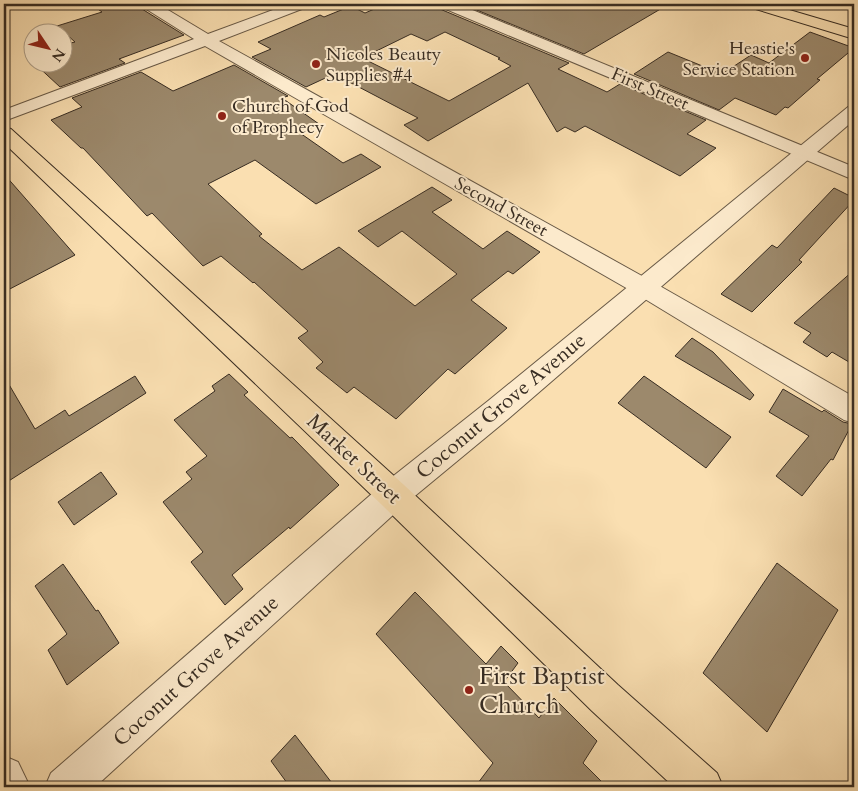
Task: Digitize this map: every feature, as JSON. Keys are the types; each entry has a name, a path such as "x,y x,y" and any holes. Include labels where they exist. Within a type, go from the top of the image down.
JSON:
{"main road":[{"path":"754,4 854,34"},
{"name":"Market Street","path":"4,133 394,495 605,698 704,787"}],"street":[{"name":"Second Street","path":"148,4 205,39 643,287 854,411"},
{"path":"4,116 302,4"},
{"name":"First Street","path":"446,4 854,174"},
{"name":"Coconut Grove Avenue","path":"65,787 394,495 854,111"},
{"path":"4,776 10,787"}],"building":[{"path":"91,4 139,4 142,9 184,35 119,59 125,63 60,87 44,72 72,72 72,43 75,42 72,39 72,22 70,22 102,12"},
{"path":"386,4 437,4 440,9 569,63 558,69 607,92 620,84 706,120 687,134 716,148 680,176 585,126 575,132 565,127 557,132 528,83 428,141 404,125 418,118 334,74 306,87 252,57 271,49 258,42 320,15 324,17 351,6 365,13","holes":["445,32 500,58 498,59 511,66 449,101 362,58 411,34 427,41"]},
{"path":"462,4 669,4 584,54"},
{"path":"810,32 854,48 817,79 820,80 788,108 785,107 776,115 735,98 719,110 634,74 668,52 722,74 751,55 769,63"},
{"path":"234,65 288,96 282,98 319,124 300,133 343,163 361,154 381,167 316,204 255,160 208,184 262,234 259,236 302,270 339,247 415,306 457,274 402,231 378,247 358,231 432,187 452,200 432,212 483,249 507,231 540,252 513,274 508,271 471,300 507,328 455,374 448,369 396,419 354,387 347,393 316,368 323,362 298,338 308,331 254,282 221,256 203,266 152,213 147,216 83,148 51,120 82,107 72,98 141,72 173,91"},
{"path":"4,174 75,255 4,292"},
{"path":"834,188 854,198 854,200 799,260 802,262 752,312 721,294 772,245 777,248"},
{"path":"854,270 854,365 832,352 827,357 803,342 811,333 794,323"},
{"path":"692,338 713,352 754,395 750,400 675,356"},
{"path":"229,374 248,392 244,395 290,438 292,437 339,485 290,529 289,527 232,575 243,589 225,605 191,562 203,552 163,502 192,479 186,472 207,456 174,420 215,391 212,386"},
{"path":"4,376 35,429 65,410 69,416 135,376 146,393 4,484"},
{"path":"644,376 731,437 706,468 618,403"},
{"path":"783,389 822,412 824,410 843,422 852,424 833,460 831,459 802,496 776,476 809,436 769,412"},
{"path":"101,472 117,494 74,525 58,502"},
{"path":"777,563 838,610 767,732 703,673"},
{"path":"63,564 96,611 98,610 119,643 67,685 48,650 67,634 35,586"},
{"name":"First Baptist Church","path":"415,592 486,664 501,646 518,663 504,682 539,718 554,698 597,741 583,763 607,787 475,787 493,763 376,634"},
{"path":"295,735 335,787 290,787 271,761"}],"place":[{"name":"Heastie's Service Station","path":"805,58"},
{"name":"Nicoles Beauty Supplies #4","path":"316,64"},
{"name":"Church of God of Prophecy","path":"222,116"},
{"name":"First Baptist Church","path":"469,690"}]}
